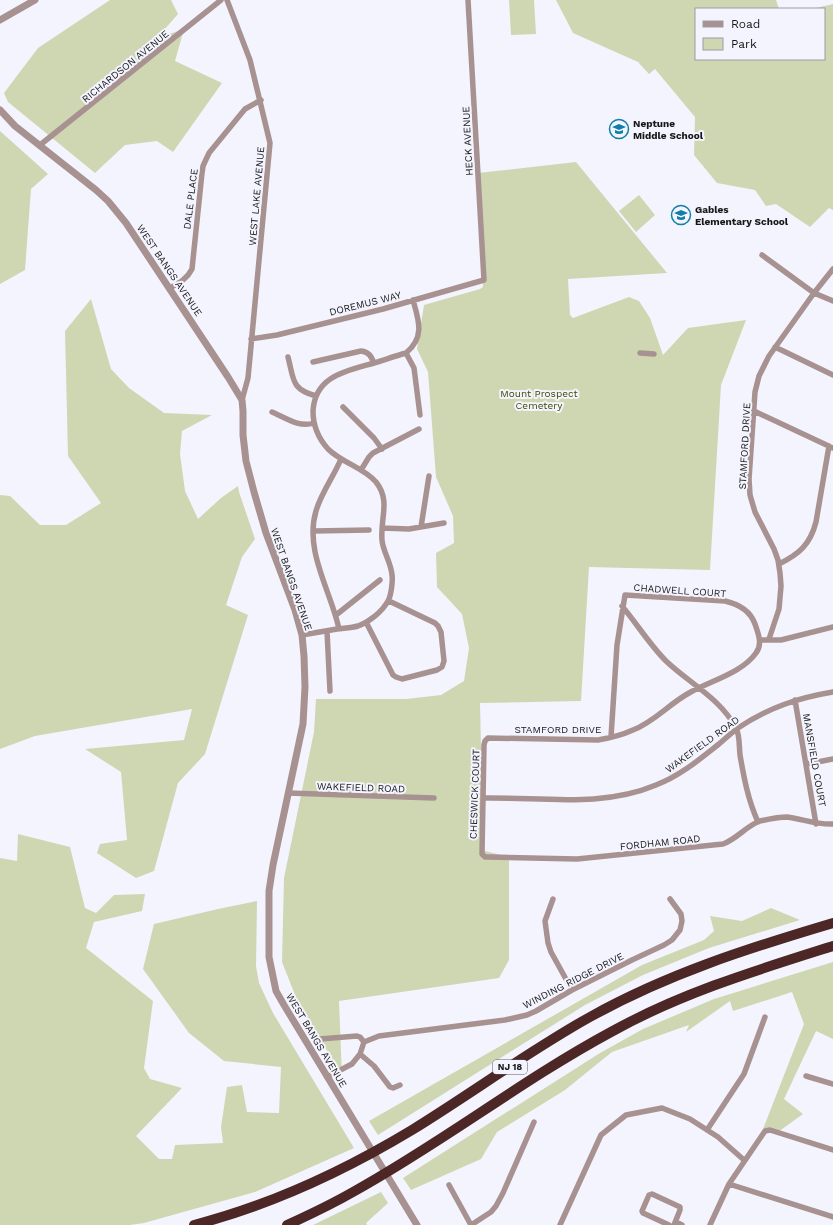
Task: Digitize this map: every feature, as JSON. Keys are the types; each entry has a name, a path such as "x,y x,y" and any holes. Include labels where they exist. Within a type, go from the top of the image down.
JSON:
{"highway":[{"name":"NJ 18","path":"194,1225 276,1198 342,1169 411,1130 572,1028 642,990 731,955 833,923"},
{"name":"NJ 18","path":"287,1225 354,1192 420,1152 563,1060 632,1020 734,977 833,946"}],"street":[{"path":"0,20 35,0"},
{"name":"RICHARDSON AVENUE","path":"40,145 221,0"},
{"name":"WEST LAKE AVENUE","path":"227,0 247,48 270,137 271,150 248,378 242,400"},
{"name":"HECK AVENUE","path":"468,0 484,280"},
{"name":"DALE PLACE","path":"170,288 187,277 192,269 202,173 206,159 209,153 245,109 261,100"},
{"name":"WEST BANGS AVENUE","path":"0,110 15,126 96,190 108,201 126,222 242,400 243,435 246,461 266,533 295,610 302,636 304,656 304,711 299,745 273,865 269,891 269,957 276,991 417,1225"},
{"path":"762,255 814,293 833,301"},
{"name":"STAMFORD DRIVE","path":"769,639 780,601 781,586 779,564 774,549 755,512 750,495 749,479 755,392 763,366 775,347 833,268"},
{"name":"DOREMUS WAY","path":"251,339 277,335 383,309 484,280"},
{"path":"302,636 350,628 366,622 373,618 388,601 392,584 392,574 383,543 382,528 385,505 384,498 376,482 370,476 328,449 321,440 314,423 313,413 316,396 328,380 336,374 406,353 415,344 419,332 419,324 413,300"},
{"path":"775,347 833,375"},
{"path":"313,362 361,351 366,352 371,356 374,363"},
{"path":"640,352 654,354"},
{"path":"406,353 414,368 420,415"},
{"path":"288,357 295,384 298,389 306,394 316,396"},
{"path":"343,407 382,448"},
{"path":"754,411 831,447 816,522 812,534 806,545 800,551 779,564"},
{"path":"272,412 298,424 307,426 314,423"},
{"path":"361,470 373,453 419,429"},
{"path":"339,629 336,614 317,561 314,518 317,508 337,469 340,458"},
{"path":"421,527 429,476"},
{"path":"382,528 401,529 444,523"},
{"path":"314,531 369,530"},
{"path":"336,614 346,608 380,580"},
{"name":"CHADWELL COURT","path":"622,606 625,595 725,601 743,608 751,616 760,640"},
{"path":"366,622 393,675 396,677 402,679 437,670 442,667 444,661 438,626 435,623 388,601"},
{"path":"622,606 665,660 720,706 737,729 749,801 758,822"},
{"path":"611,737 617,645 622,606"},
{"path":"760,640 781,640 833,627"},
{"path":"327,631 330,691"},
{"name":"STAMFORD DRIVE","path":"491,738 591,740 620,735 642,726 682,697 742,667 757,652 760,640"},
{"name":"WAKEFIELD ROAD","path":"483,798 596,799 619,797 635,793 658,785 681,773 737,729 767,711 795,700 833,692"},
{"name":"MANSFIELD COURT","path":"795,700 816,824"},
{"name":"CHESWICK COURT","path":"482,854 484,745 488,738 491,738"},
{"path":"807,764 833,759"},
{"name":"WAKEFIELD ROAD","path":"288,794 434,798"},
{"name":"FORDHAM ROAD","path":"482,854 485,857 577,859 715,846 732,840 758,822 771,818 786,817 816,824 833,824"},
{"name":"WINDING RIDGE DRIVE","path":"364,1042 379,1036 513,1019 536,1011 572,990 672,940 680,930 682,922 681,914 670,898"},
{"path":"553,899 545,921 548,943 551,952 572,990"},
{"path":"707,1130 744,1074 765,1017"},
{"path":"320,1039 357,1036 364,1042 360,1054 352,1064 327,1077"},
{"path":"360,1054 374,1066 390,1087 393,1088 400,1086"},
{"path":"806,1076 833,1084"},
{"path":"560,1225 601,1135 626,1115 662,1108 690,1120 707,1130 718,1137 744,1160"},
{"path":"449,1185 471,1225 478,1223 496,1206 534,1122"},
{"path":"710,1225 729,1184 765,1130 770,1130 833,1150"},
{"path":"729,1184 833,1217"},
{"path":"669,1225 643,1213 642,1211 649,1195 652,1194 680,1207 675,1224 682,1225"}],"green space":[{"path":"110,0 171,0 178,14 157,38 184,29 175,61 222,83 173,152 157,141 125,145 95,173 8,102 4,93 38,48"},
{"path":"509,0 534,0 536,34 511,35"},
{"path":"556,0 776,0 779,8 695,8 695,60 825,60 825,8 816,8 833,4 833,210 829,208 810,227 776,204 766,206 755,190 717,183 694,155 695,117 655,69 649,74 638,62 573,33"},
{"path":"0,131 48,174 31,189 25,270 0,284"},
{"name":"Mount Prospect Cemetery","path":"576,162 667,273 568,279 570,315 573,318 629,297 639,301 650,318 663,355 688,328 746,320 721,385 710,570 589,567 581,701 480,703 482,791 481,850 509,857 509,960 499,978 339,1001 342,1076 297,1000 282,962 284,878 314,732 316,699 406,699 441,695 464,681 469,648 462,614 437,587 436,553 454,543 453,516 436,477 428,372 417,349 424,305 483,287 478,173"},
{"path":"639,195 655,215 636,232 619,211"},
{"path":"91,299 111,369 129,388 164,413 212,415 182,431 180,454 185,491 198,519 221,498 238,486 255,539 242,557 226,605 248,615 205,754 178,783 154,871 136,878 97,853 100,844 127,840 121,772 85,749 184,740 192,709 35,736 0,749 0,495 10,496 40,525 66,525 101,503 68,456 65,331"},
{"path":"18,834 70,847 85,908 96,913 114,895 145,894 142,911 94,922 86,948 153,1001 144,1068 150,1079 182,1088 136,1136 159,1159 172,1159 175,1145 223,1143 221,1127 227,1087 242,1085 247,1112 279,1113 281,1067 224,1061 189,1033 143,969 154,924 257,901 256,966 259,983 273,1013 354,1148 255,1192 144,1223 130,1225 0,1225 0,858 17,861"},
{"path":"771,908 800,920 709,948 643,975 585,1005 378,1135 369,1121 642,965 704,940 714,931 710,916 742,921"},
{"path":"833,962 833,1039 816,1031 784,1099 803,1114 778,1132 763,1129 804,1024 792,992 733,1011 730,1001 686,1032 689,1025 612,1052 565,1090 497,1132 481,1159 411,1190 403,1178 600,1053 643,1029 714,999"},
{"path":"381,1192 388,1203 366,1223 367,1225 313,1225"}],"place":[{"name":"Neptune Middle School","path":"619,129"},
{"name":"Gables Elementary School","path":"681,215"}]}
